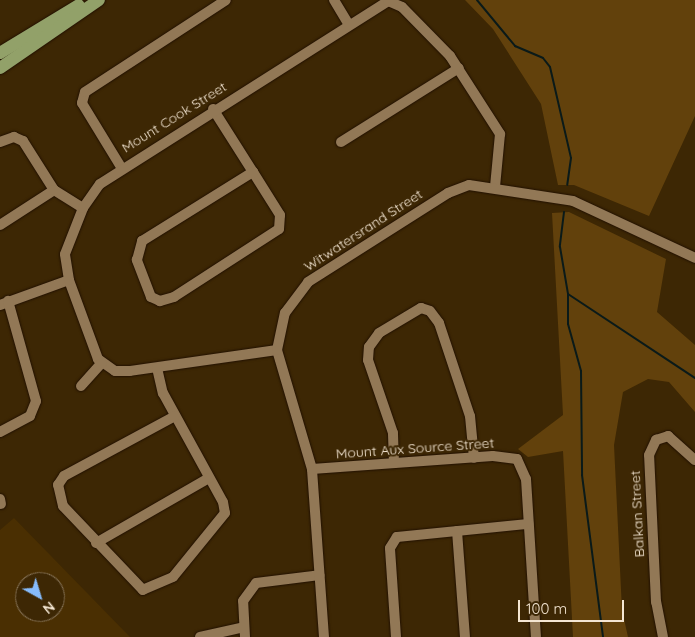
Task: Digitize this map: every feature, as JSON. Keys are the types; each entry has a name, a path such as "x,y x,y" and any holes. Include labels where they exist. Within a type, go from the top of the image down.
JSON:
{"main road":[{"path":"0,53 85,0"},
{"path":"0,68 99,0"}],"street":[{"path":"121,167 82,103 85,92 226,0"},
{"path":"334,0 348,23"},
{"name":"Mount Cook Street","path":"102,363 90,347 69,280 66,242 83,208 100,184 121,167 376,5 392,2 459,68 500,134 495,187"},
{"path":"341,142 459,68"},
{"path":"213,110 253,172 280,216 277,233 168,300 151,297 136,257 142,241 253,172"},
{"path":"0,142 14,136 23,141 54,190 83,208"},
{"name":"Witwatersrand Street","path":"324,637 312,469 277,350 285,313 308,282 448,192 469,185 495,187 573,201 695,258"},
{"path":"0,225 54,190"},
{"path":"0,432 30,416 36,401 4,303 69,280"},
{"path":"394,463 393,433 368,360 369,347 379,333 421,308 430,310 439,323 470,416 474,458"},
{"path":"81,386 102,363 116,371 157,368 277,350"},
{"path":"157,368 175,416 225,507 224,520 173,577 158,587 139,589 60,501 61,479 175,416"},
{"name":"Balkan Street","path":"663,637 656,602 649,454 656,440 668,436 695,460"},
{"name":"Mount Aux Source Street","path":"312,469 505,456 522,464 536,637"},
{"path":"96,543 209,478"},
{"path":"396,637 393,540 405,533 457,531 528,524"},
{"path":"457,531 465,637"},
{"path":"200,637 245,632 243,601 256,583 320,576"}],"shaded area":[{"path":"465,0 695,0 695,116 649,216 574,185 558,185 541,104 493,29"},
{"path":"569,212 666,259 657,312 695,345 695,412 669,382 648,379 623,392 614,445 622,610 628,637 573,637 563,451 528,457 518,449 563,415 552,213"},
{"path":"14,518 130,637 0,637 0,530"}],"waterway":[{"path":"477,0 515,46 543,58 550,67 571,158 567,185"},
{"path":"564,212 560,247 568,294 695,378"},
{"path":"568,294 568,324 581,371 582,475 603,637"}]}
